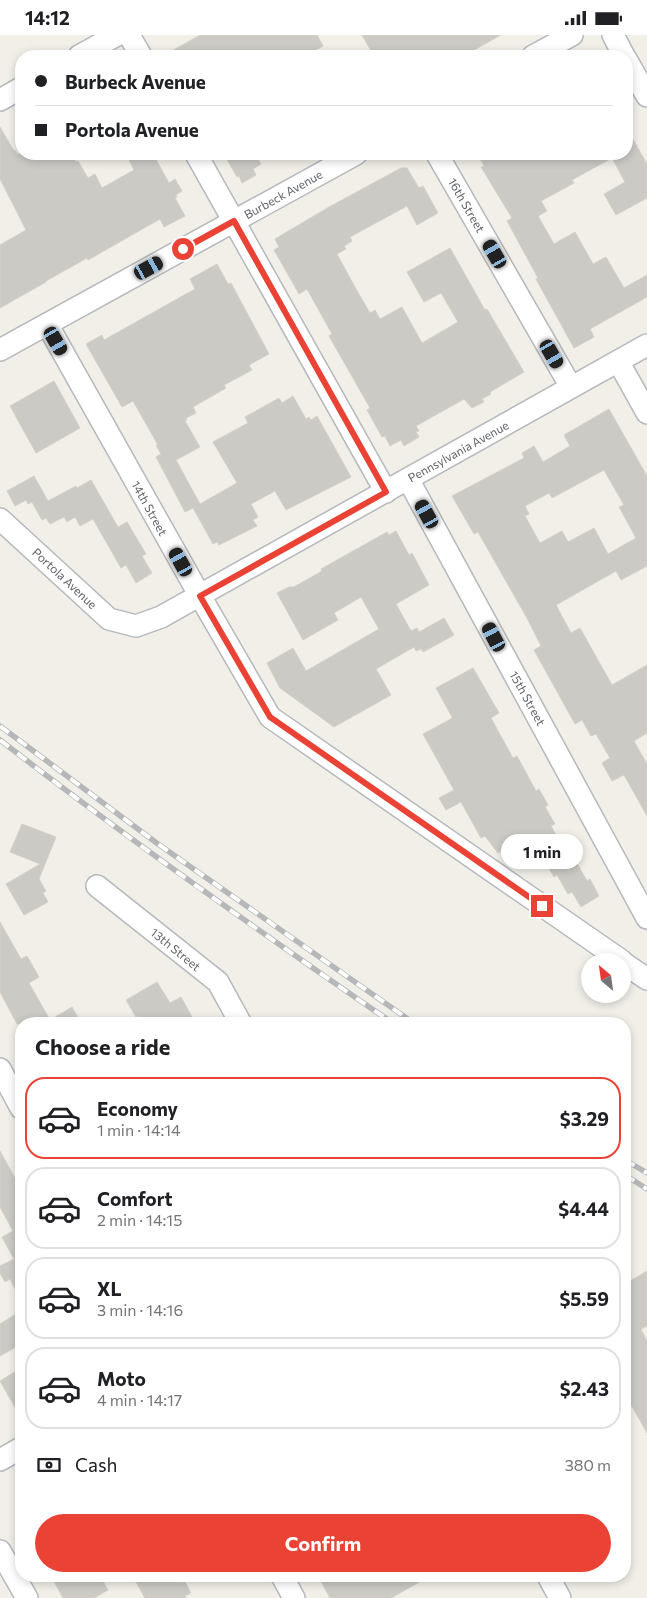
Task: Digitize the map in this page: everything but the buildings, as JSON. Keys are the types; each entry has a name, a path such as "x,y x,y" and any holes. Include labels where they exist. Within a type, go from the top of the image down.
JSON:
{"street":[{"path":"90,50 117,35"},
{"path":"129,35 138,50"},
{"path":"544,50 572,35"},
{"path":"612,35 620,50"},
{"path":"633,72 647,96"},
{"path":"0,100 15,91"},
{"path":"199,160 386,492"},
{"name":"Burbeck Avenue","path":"0,350 345,160"},
{"name":"16th Street","path":"441,160 571,387"},
{"name":"14th Street","path":"47,324 270,717 609,953"},
{"name":"Pennsylvania Avenue","path":"136,626 161,617 200,596 647,345"},
{"path":"618,361 647,413"},
{"name":"15th Street","path":"408,479 647,918"},
{"name":"Portola Avenue","path":"0,519 109,619 136,626"},
{"name":"13th Street","path":"97,886 218,982 237,1017"},
{"path":"631,968 647,979"},
{"path":"0,1069 15,1097"},
{"path":"0,1460 15,1451"},
{"path":"0,1551 15,1577"},
{"path":"18,1582 27,1598"},
{"path":"285,1582 294,1598"},
{"path":"551,1582 560,1598"}],"railway":[{"path":"0,726 158,844 405,1017"},
{"path":"0,740 195,885 384,1017"},
{"path":"631,1164 647,1173"},
{"path":"631,1179 647,1189"}],"route":[{"path":"183,249 234,221 386,492 200,596 270,717 542,906"}]}
